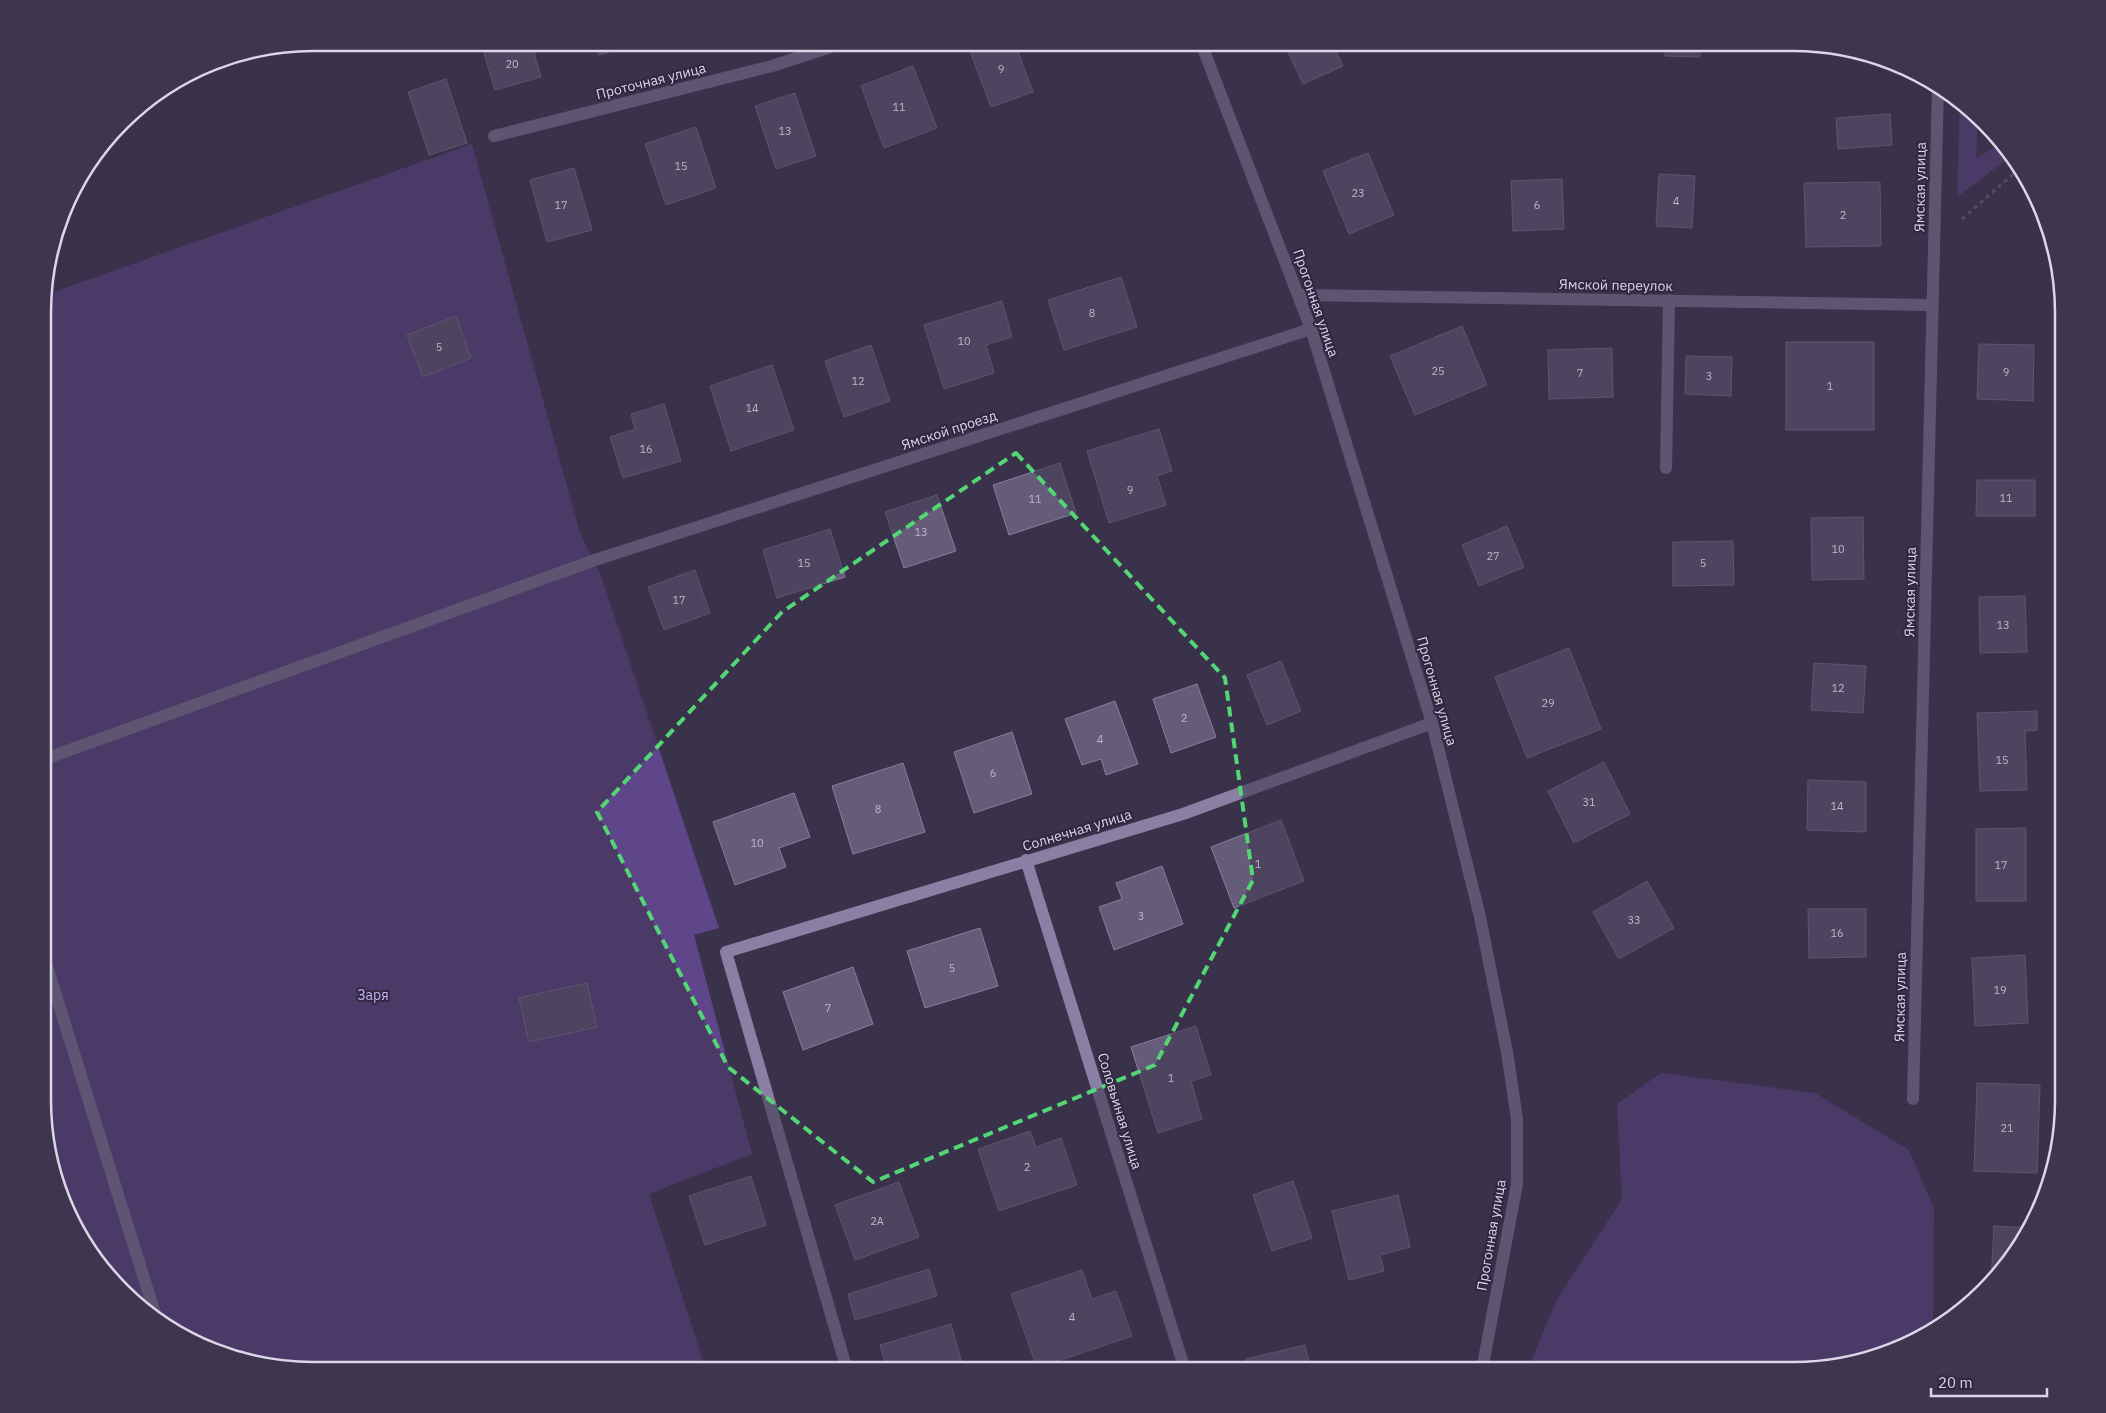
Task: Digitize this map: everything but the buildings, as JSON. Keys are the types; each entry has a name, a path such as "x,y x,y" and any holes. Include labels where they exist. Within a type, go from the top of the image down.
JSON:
{"street":[{"name":"Проточная улица","path":"494,136 772,66 816,51"},
{"name":"Прогонная улица","path":"1204,51 1311,329 1432,723 1480,917 1507,1052 1518,1119 1517,1184 1484,1362"},
{"name":"Ямская улица","path":"1913,1099 1938,95"},
{"name":"Ямской переулок","path":"1299,295 1932,305"},
{"path":"1666,468 1668,300"},
{"name":"Ямской проезд","path":"51,758 595,560 1311,329"},
{"name":"Солнечная улица","path":"845,1362 726,952 1183,814 1432,723"},
{"name":"Соловьиная улица","path":"1026,860 1183,1362"},
{"path":"51,979 153,1307"}],"path":[{"path":"1959,221 2014,173"}],"highlighted area":[{"path":"1016,453 1225,678 1253,880 1155,1065 873,1182 728,1067 597,812 782,612"}],"green space":[{"path":"1960,112 1978,128 1976,159 1995,147 2005,160 1957,197"},
{"name":"Заря","path":"472,144 580,533 601,576 719,928 694,935 752,1154 649,1194 703,1362 313,1362 262,1357 229,1348 197,1335 154,1308 116,1272 86,1231 71,1200 60,1167 53,1134 51,1100 52,292"},
{"path":"1661,1073 1815,1093 1909,1150 1934,1209 1933,1321 1909,1335 1877,1348 1827,1360 1793,1362 1531,1362 1556,1301 1622,1199 1617,1104"}]}
